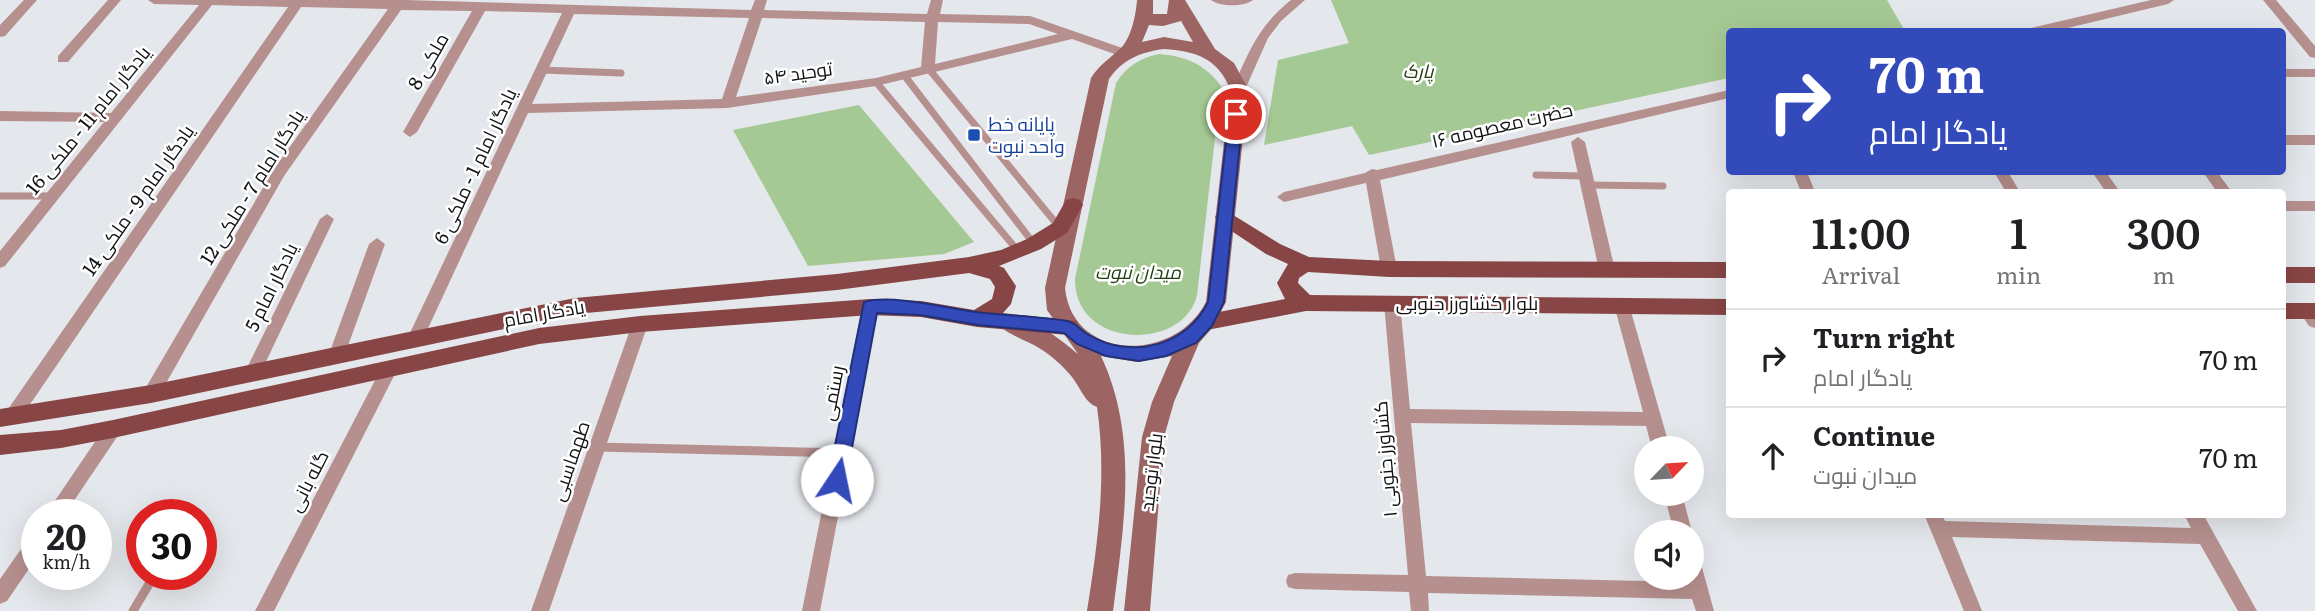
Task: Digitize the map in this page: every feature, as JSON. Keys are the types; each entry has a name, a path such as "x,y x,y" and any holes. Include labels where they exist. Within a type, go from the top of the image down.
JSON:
{"main road":[{"path":"1177,1 1207,50"},
{"path":"1144,8 1151,20 1168,20 1175,17 1177,1"},
{"path":"1126,52 1144,8"},
{"path":"1164,43 1186,44 1207,50 1224,61 1235,74 1239,89 1216,302 1198,330 1166,349 1139,354 1112,352 1075,333 1057,308 1055,288 1100,78 1109,64 1126,52 1164,43"},
{"name":"یادگار امام","path":"6,417 151,394 575,306 890,277 969,265 1026,247 1060,228 1073,205"},
{"name":"بلوار کشاورز جنوبی","path":"1225,217 1273,249 1306,264 1390,268 1726,270"},
{"path":"1306,264 1294,269 1288,277 1288,287 1294,296 1306,303"},
{"path":"969,265 997,273 1006,286 1002,304 978,319"},
{"path":"2286,274 2315,275"},
{"name":"بلوار کشاورز جنوبی","path":"1198,330 1306,303 1726,307"},
{"name":"یادگار امام","path":"0,445 61,439 113,429 539,337 640,324 870,307 920,309 1075,333"},
{"path":"2286,312 2312,315"},
{"path":"1006,321 1049,341 1067,355 1082,372 1105,416 1114,459"},
{"name":"بلوار توحید","path":"1137,611 1153,437 1163,402 1198,330"},
{"name":"بلوار توحید","path":"1075,333 1096,364 1112,417 1112,516 1100,611"}],"street":[{"path":"0,33 30,0"},
{"path":"63,59 115,0"},
{"path":"154,0 1030,20 1126,52"},
{"path":"727,103 761,0"},
{"path":"928,68 932,19 937,0"},
{"path":"1217,0 1247,0"},
{"path":"1239,89 1262,37 1276,18 1299,0"},
{"path":"2050,28 2168,0"},
{"path":"2269,0 2315,54"},
{"name":"یادگار امام 9 - ملکی 14","path":"6,417 294,2"},
{"name":"یادگار امام 11 - ملکی 16","path":"0,262 51,195 208,3"},
{"name":"یادگار امام 7 - ملکی 12","path":"151,394 279,173 398,4"},
{"name":"ملکی 8","path":"410,132 480,9"},
{"name":"یادگار امام 1 - ملکی 6","path":"416,337 569,11"},
{"path":"2096,18 2103,28"},
{"name":"توحید ۵۴","path":"522,109 727,103 876,82 1073,35"},
{"path":"2286,73 2315,73"},
{"name":"حضرت معصومه ۱۶","path":"1284,197 1372,174 1726,95"},
{"path":"0,116 114,118"},
{"path":"2286,140 2315,140"},
{"path":"1578,142 1607,270"},
{"path":"1372,174 1390,268"},
{"path":"2286,206 2315,206"},
{"name":"یادگار امام 5","path":"253,372 327,219"},
{"path":"337,354 377,244"},
{"name":"کشاورز جنوبی ۱","path":"1392,303 1420,611"},
{"path":"1622,304 1658,436"},
{"name":"رستمی","path":"811,611 870,307"},
{"name":"طهماسبی","path":"540,611 640,324"},
{"name":"گله بانی","path":"264,611 389,370"},
{"path":"1402,416 1653,419"},
{"path":"65,499 113,429"},
{"path":"2195,518 2248,611"},
{"path":"1973,611 1936,522 2205,536"},
{"path":"0,595 21,564"},
{"path":"1295,581 1699,591 1705,611"}],"lane":[{"path":"928,68 1060,228"},
{"path":"541,70 621,73"},
{"path":"904,75 1026,247"},
{"path":"876,82 1026,247"},
{"path":"1536,175 1663,186"},
{"path":"0,196 51,195"},
{"path":"597,447 842,453"},
{"path":"133,611 145,590"}],"green space":[{"name":"پارک","path":"1331,0 1887,0 1903,28 1726,28 1726,79 1369,155 1352,126 1264,145 1278,60 1349,43"},
{"name":"میدان نبوت","path":"1159,54 1194,62 1221,86 1197,295 1188,314 1172,326 1152,333 1131,335 1110,330 1092,319 1079,302 1075,279 1116,83 1134,64"},
{"path":"859,105 974,242 944,254 808,266 733,130"}],"place":[{"name":"پایانه خط واحد نبوت","path":"974,135"}],"route":[{"path":"837,480 870,307 920,309 978,319 1069,327 1082,340 1112,352 1139,354 1166,349 1190,338 1207,322 1216,302 1236,114"}]}
